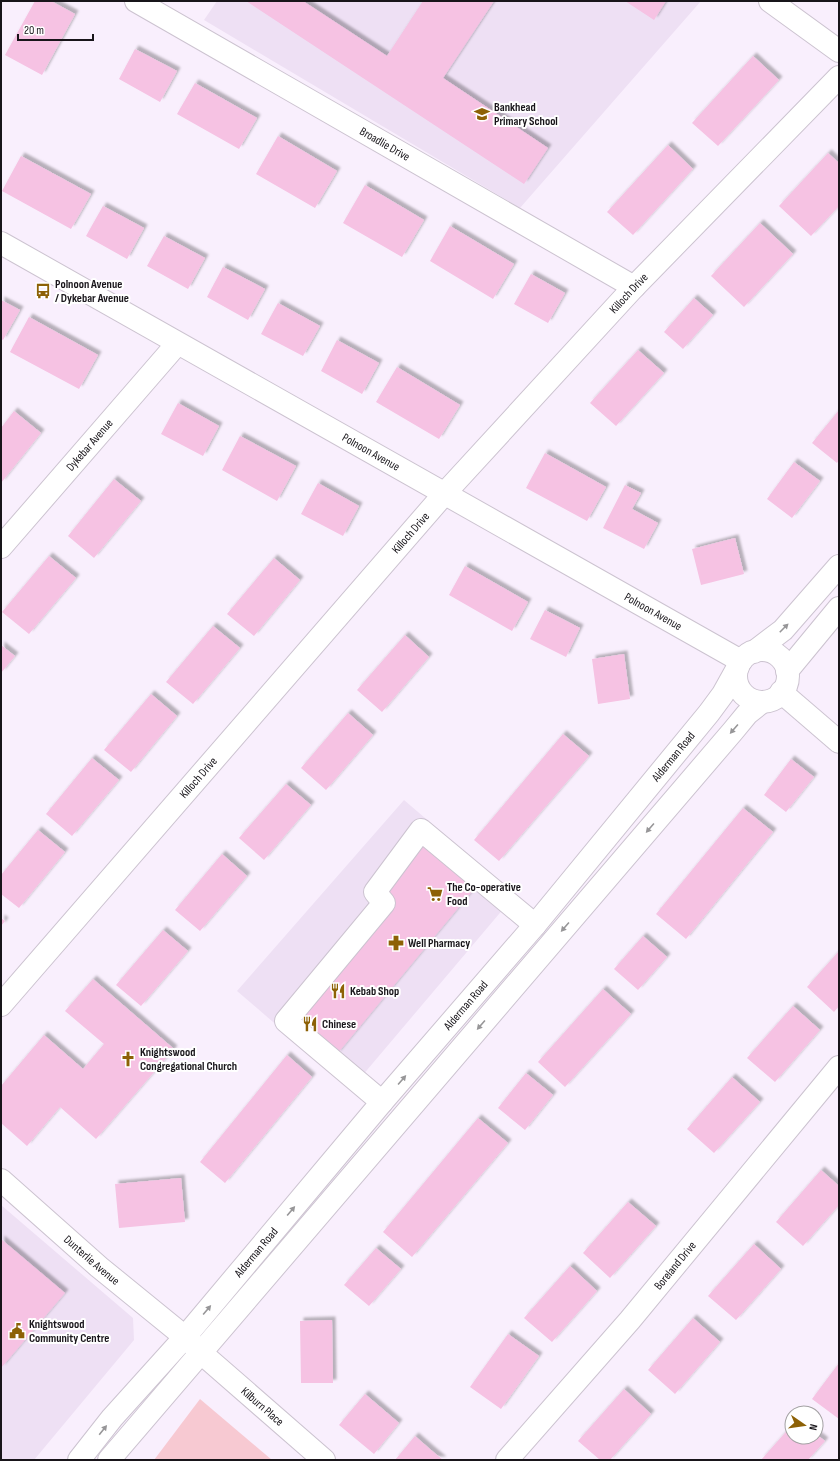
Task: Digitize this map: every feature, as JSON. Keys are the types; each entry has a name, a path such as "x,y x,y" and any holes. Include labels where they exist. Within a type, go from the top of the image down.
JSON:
{"street":[{"name":"Broadlie Drive","path":"136,1 634,287"},
{"path":"770,1 839,51"},
{"name":"Killoch Drive","path":"1,1005 445,493 634,287 839,77"},
{"name":"Polnoon Avenue","path":"1,242 177,344 744,660"},
{"name":"Dykebar Avenue","path":"1,547 177,344"},
{"name":"Alderman Road","path":"79,1460 112,1418 185,1337 382,1102 534,925 709,713 723,694 744,660 783,630 839,566"},
{"path":"787,671 839,608"},
{"path":"764,651 772,652 784,663 787,671 787,680 772,697 754,701 741,691 737,679 744,660 764,651"},
{"path":"772,697 839,742"},
{"name":"Alderman Road","path":"109,1460 742,720 772,697"},
{"path":"382,1102 286,1021 384,903 375,892 421,830 534,925"},
{"name":"Boreland Drive","path":"518,1456 839,1067"},
{"name":"Dunterlie Avenue","path":"1,1180 99,1266 185,1337"},
{"path":"185,1337 201,1353"},
{"name":"Kilburn Place","path":"201,1353 324,1460"}],"shaded area":[{"name":"Bankhead Primary School","path":"217,1 701,1 520,208 204,20"},
{"path":"404,800 515,895 351,1089 237,991"},
{"path":"1,1205 133,1318 134,1340 34,1460 1,1460"},
{"path":"200,1399 272,1460 154,1460"}],"building":[{"path":"35,1 51,1 75,14 42,75 5,55"},
{"path":"246,1 303,1 387,56 423,1 494,1 443,78 548,148 524,184"},
{"path":"625,1 666,1 654,20"},
{"path":"135,49 177,71 160,102 119,79"},
{"path":"753,56 779,80 718,146 692,123"},
{"path":"195,83 257,118 239,149 177,114"},
{"path":"278,136 337,171 315,208 256,174"},
{"path":"668,145 693,169 633,235 607,212"},
{"path":"828,153 839,163 839,206 811,236 779,206"},
{"path":"21,156 91,194 71,229 2,191"},
{"path":"365,185 424,220 402,257 343,223"},
{"path":"103,206 144,228 127,259 86,236"},
{"path":"760,223 793,254 744,307 711,276"},
{"path":"450,226 514,264 493,299 430,261"},
{"path":"164,236 205,258 188,289 147,266"},
{"path":"223,267 265,289 248,320 207,297"},
{"path":"531,274 565,293 548,323 514,304"},
{"path":"694,298 713,315 683,349 664,332"},
{"path":"1,300 20,310 3,340 1,339"},
{"path":"278,303 320,326 303,356 261,334"},
{"path":"29,317 98,355 79,389 10,352"},
{"path":"337,340 379,363 362,394 321,371"},
{"path":"638,350 664,373 616,426 590,403"},
{"path":"397,367 460,405 439,439 376,402"},
{"path":"178,403 219,426 203,456 161,434"},
{"path":"839,410 839,460 837,463 812,443"},
{"path":"14,411 41,433 1,483 1,428"},
{"path":"240,436 296,466 277,501 222,470"},
{"path":"545,453 606,487 587,521 526,488"},
{"path":"794,462 820,481 792,518 767,499"},
{"path":"114,479 141,501 94,558 68,536"},
{"path":"318,483 359,506 343,536 301,514"},
{"path":"625,485 641,493 632,509 658,523 644,549 603,528"},
{"path":"735,538 744,574 701,585 692,549"},
{"path":"49,556 76,578 29,634 2,612"},
{"path":"274,558 300,580 254,636 227,614"},
{"path":"465,566 528,602 512,631 449,595"},
{"path":"545,610 580,628 566,657 530,639"},
{"path":"213,626 240,648 193,704 166,682"},
{"path":"405,635 429,657 382,712 357,690"},
{"path":"1,645 15,656 1,673"},
{"path":"624,654 630,699 598,704 592,659"},
{"path":"151,694 177,716 131,772 104,750"},
{"path":"348,713 373,735 326,790 301,768"},
{"path":"563,734 589,756 499,861 474,840"},
{"path":"92,758 119,780 72,836 46,814"},
{"path":"791,759 814,777 786,812 764,795"},
{"path":"286,784 311,805 264,860 239,838"},
{"path":"743,808 773,832 686,939 656,914"},
{"path":"38,830 65,852 19,908 1,894 1,875"},
{"path":"425,840 478,884 337,1054 296,1020 381,893"},
{"path":"222,854 247,876 200,931 175,910"},
{"path":"1,918 5,921 1,926"},
{"path":"163,930 188,951 141,1006 116,985"},
{"path":"643,936 667,957 638,990 614,969"},
{"path":"839,951 839,1006 834,1012 807,987"},
{"name":"Knightswood Congregational Church","path":"93,979 174,1049 96,1139 60,1107 27,1146 1,1123 1,1086 44,1035 83,1069 104,1044 65,1011"},
{"path":"603,989 631,1014 565,1087 538,1062"},
{"path":"793,1006 820,1030 775,1082 747,1058"},
{"path":"287,1055 312,1077 225,1183 200,1162"},
{"path":"526,1073 553,1095 525,1130 498,1108"},
{"path":"732,1077 760,1102 714,1153 687,1129"},
{"path":"478,1118 508,1143 412,1257 383,1232"},
{"path":"821,1170 839,1186 839,1205 803,1246 776,1222"},
{"path":"181,1178 185,1222 119,1228 115,1184"},
{"path":"628,1202 656,1226 610,1278 583,1253"},
{"name":"Knightswood Community Centre","path":"1,1239 65,1293 1,1368"},
{"path":"754,1244 781,1269 736,1320 708,1296"},
{"path":"376,1248 401,1269 369,1306 344,1285"},
{"path":"570,1266 597,1291 552,1342 524,1318"},
{"path":"693,1318 720,1342 675,1394 648,1370"},
{"path":"332,1320 333,1383 301,1383 300,1321"},
{"path":"508,1334 539,1356 501,1409 470,1387"},
{"path":"839,1363 839,1419 824,1408 824,1405 820,1405 812,1399"},
{"path":"624,1389 651,1414 610,1460 600,1460 578,1441"},
{"path":"365,1394 399,1423 374,1454 339,1425"},
{"path":"784,1434 784,1445 821,1445 808,1460 761,1460"},
{"path":"415,1436 431,1450 443,1460 395,1460"}],"place":[{"name":"Bankhead Primary School","path":"482,114"},
{"name":"Polnoon Avenue / Dykebar Avenue","path":"43,291"},
{"name":"The Co-operative Food","path":"435,894"},
{"name":"Well Pharmacy","path":"396,943"},
{"name":"Kebab Shop","path":"338,991"},
{"name":"Chinese","path":"310,1024"},
{"name":"Knightswood Congregational Church","path":"128,1059"},
{"name":"Knightswood Community Centre","path":"17,1331"}]}
